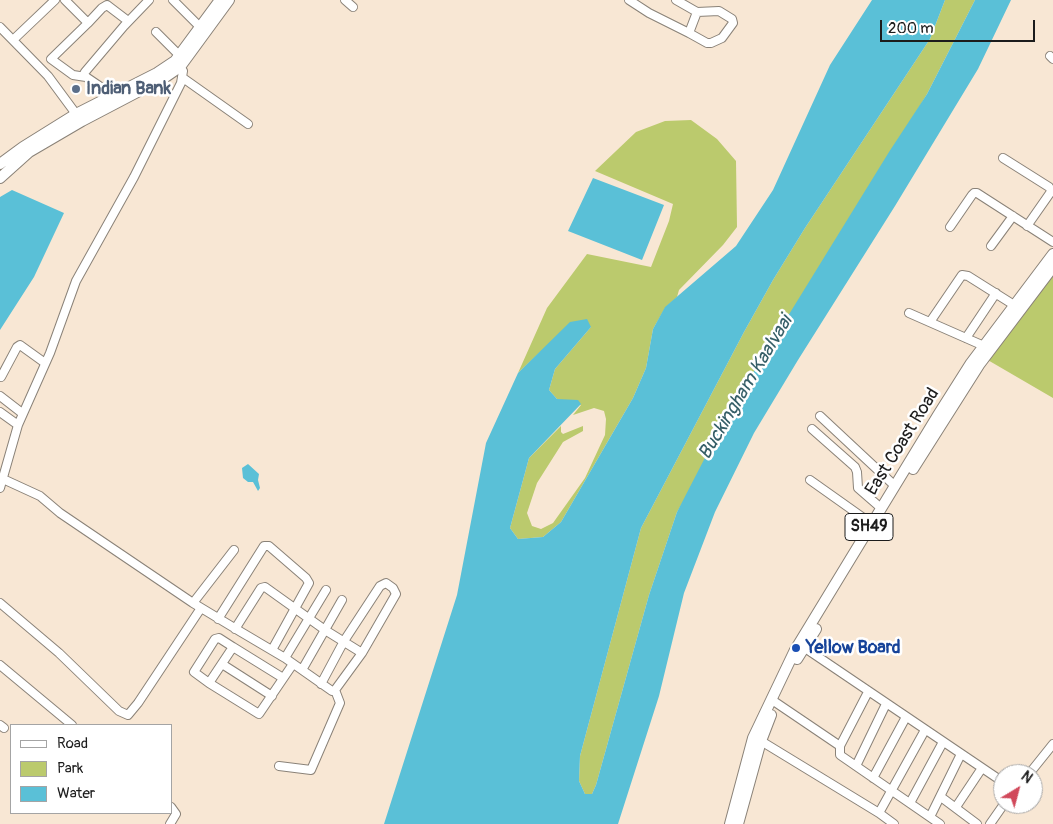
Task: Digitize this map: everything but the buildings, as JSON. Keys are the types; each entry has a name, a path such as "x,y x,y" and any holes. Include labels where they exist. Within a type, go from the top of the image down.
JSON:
{"main road":[{"path":"0,164 23,147 178,61 220,0"},
{"path":"0,178 29,152 79,117 164,78 229,0"},
{"name":"East Coast Road","path":"738,824 761,741 788,677 870,535 980,358 984,346 1053,254"},
{"name":"East Coast Road","path":"730,824 753,738 795,650 881,508 980,358 1053,267"}],"street":[{"path":"13,40 54,0"},
{"path":"65,0 88,24"},
{"path":"86,77 84,74 86,70 128,21 149,0"},
{"path":"173,0 200,27"},
{"path":"345,0 353,8"},
{"path":"630,0 649,13 711,43 722,38 733,22 732,19 719,11 697,12 676,0"},
{"path":"114,96 86,77 73,75 51,59 107,5 128,21"},
{"path":"689,33 697,12"},
{"path":"0,28 48,76 79,117"},
{"path":"0,488 22,412 45,363 76,281 134,177 183,78 183,71 178,61 156,32"},
{"path":"183,78 248,124"},
{"path":"1003,158 1051,190 1027,226"},
{"path":"950,227 974,193 982,196 1053,242"},
{"path":"991,246 1013,216"},
{"path":"930,322 962,275 968,276 1014,305"},
{"path":"966,338 996,293"},
{"path":"909,314 984,346"},
{"path":"1,377 17,346 20,345 45,363"},
{"path":"0,396 22,412"},
{"path":"0,412 18,425"},
{"path":"820,416 895,486"},
{"path":"812,429 855,467 858,488 881,508"},
{"path":"3,479 40,496 60,513 193,603 285,658 332,691 334,690"},
{"path":"810,480 872,524"},
{"path":"218,619 266,545 309,582 272,650"},
{"path":"193,603 234,550"},
{"path":"321,684 344,641 380,586 384,583 389,584 394,588 396,594 362,653 334,690"},
{"path":"235,629 262,587 277,594 325,630 362,653"},
{"path":"285,658 326,590"},
{"path":"302,670 342,600"},
{"path":"0,603 65,658 119,712 128,715 201,608"},
{"path":"283,678 219,638 215,639 194,672 260,714 293,664"},
{"path":"210,683 233,646"},
{"path":"805,648 993,775"},
{"path":"222,664 272,696"},
{"path":"0,665 71,724"},
{"path":"279,766 311,770 340,703 334,690"},
{"path":"868,692 840,746 842,757 940,824"},
{"path":"776,702 840,746"},
{"path":"856,766 886,704"},
{"path":"873,778 906,717"},
{"path":"879,813 925,730"},
{"path":"761,741 894,824"},
{"path":"910,803 943,742"},
{"path":"1037,764 1053,744"},
{"path":"930,817 961,754"},
{"path":"956,807 982,768"},
{"path":"941,797 977,824"},
{"path":"170,824 176,814 172,808"}],"green space":[{"path":"945,0 975,0 927,94 677,512 649,595 596,785 592,794 585,794 579,781 580,756 641,528 773,280 805,228 930,39"},
{"path":"691,120 717,139 736,161 737,227 723,245 679,290 677,297 665,308 653,329 646,368 633,398 561,522 543,537 518,539 510,528 529,458 561,426 563,434 583,426 583,431 563,442 537,483 527,513 532,526 541,529 553,523 585,478 605,435 606,419 604,411 594,408 573,415 581,405 557,399 549,390 555,369 591,327 540,352 518,373 547,308 587,254 651,267 669,221 673,204 595,171 636,132 665,121"},
{"path":"1053,271 1053,398 986,359"}],"water":[{"name":"Buckingham Kaalvaai","path":"872,0 945,0 930,39 805,228 773,280 641,528 580,756 579,781 585,794 592,794 596,785 649,595 677,512 727,415 889,152 927,94 975,0 1011,0 978,69 754,433 715,512 684,593 659,696 618,824 384,824 457,595 486,443 518,373 570,322 587,319 591,327 555,369 549,390 557,399 578,400 581,404 529,458 510,528 518,539 543,537 561,522 633,398 646,368 653,329 665,307 736,246 773,190 830,65"},
{"path":"593,178 664,205 642,260 568,231"},
{"path":"12,190 64,213 34,277 0,330 0,197"},
{"path":"248,464 259,474 260,488 258,491 253,482 248,482 243,478 242,468"}],"place":[{"name":"Indian Bank","path":"76,89"},
{"name":"Yellow Board","path":"796,648"}]}
